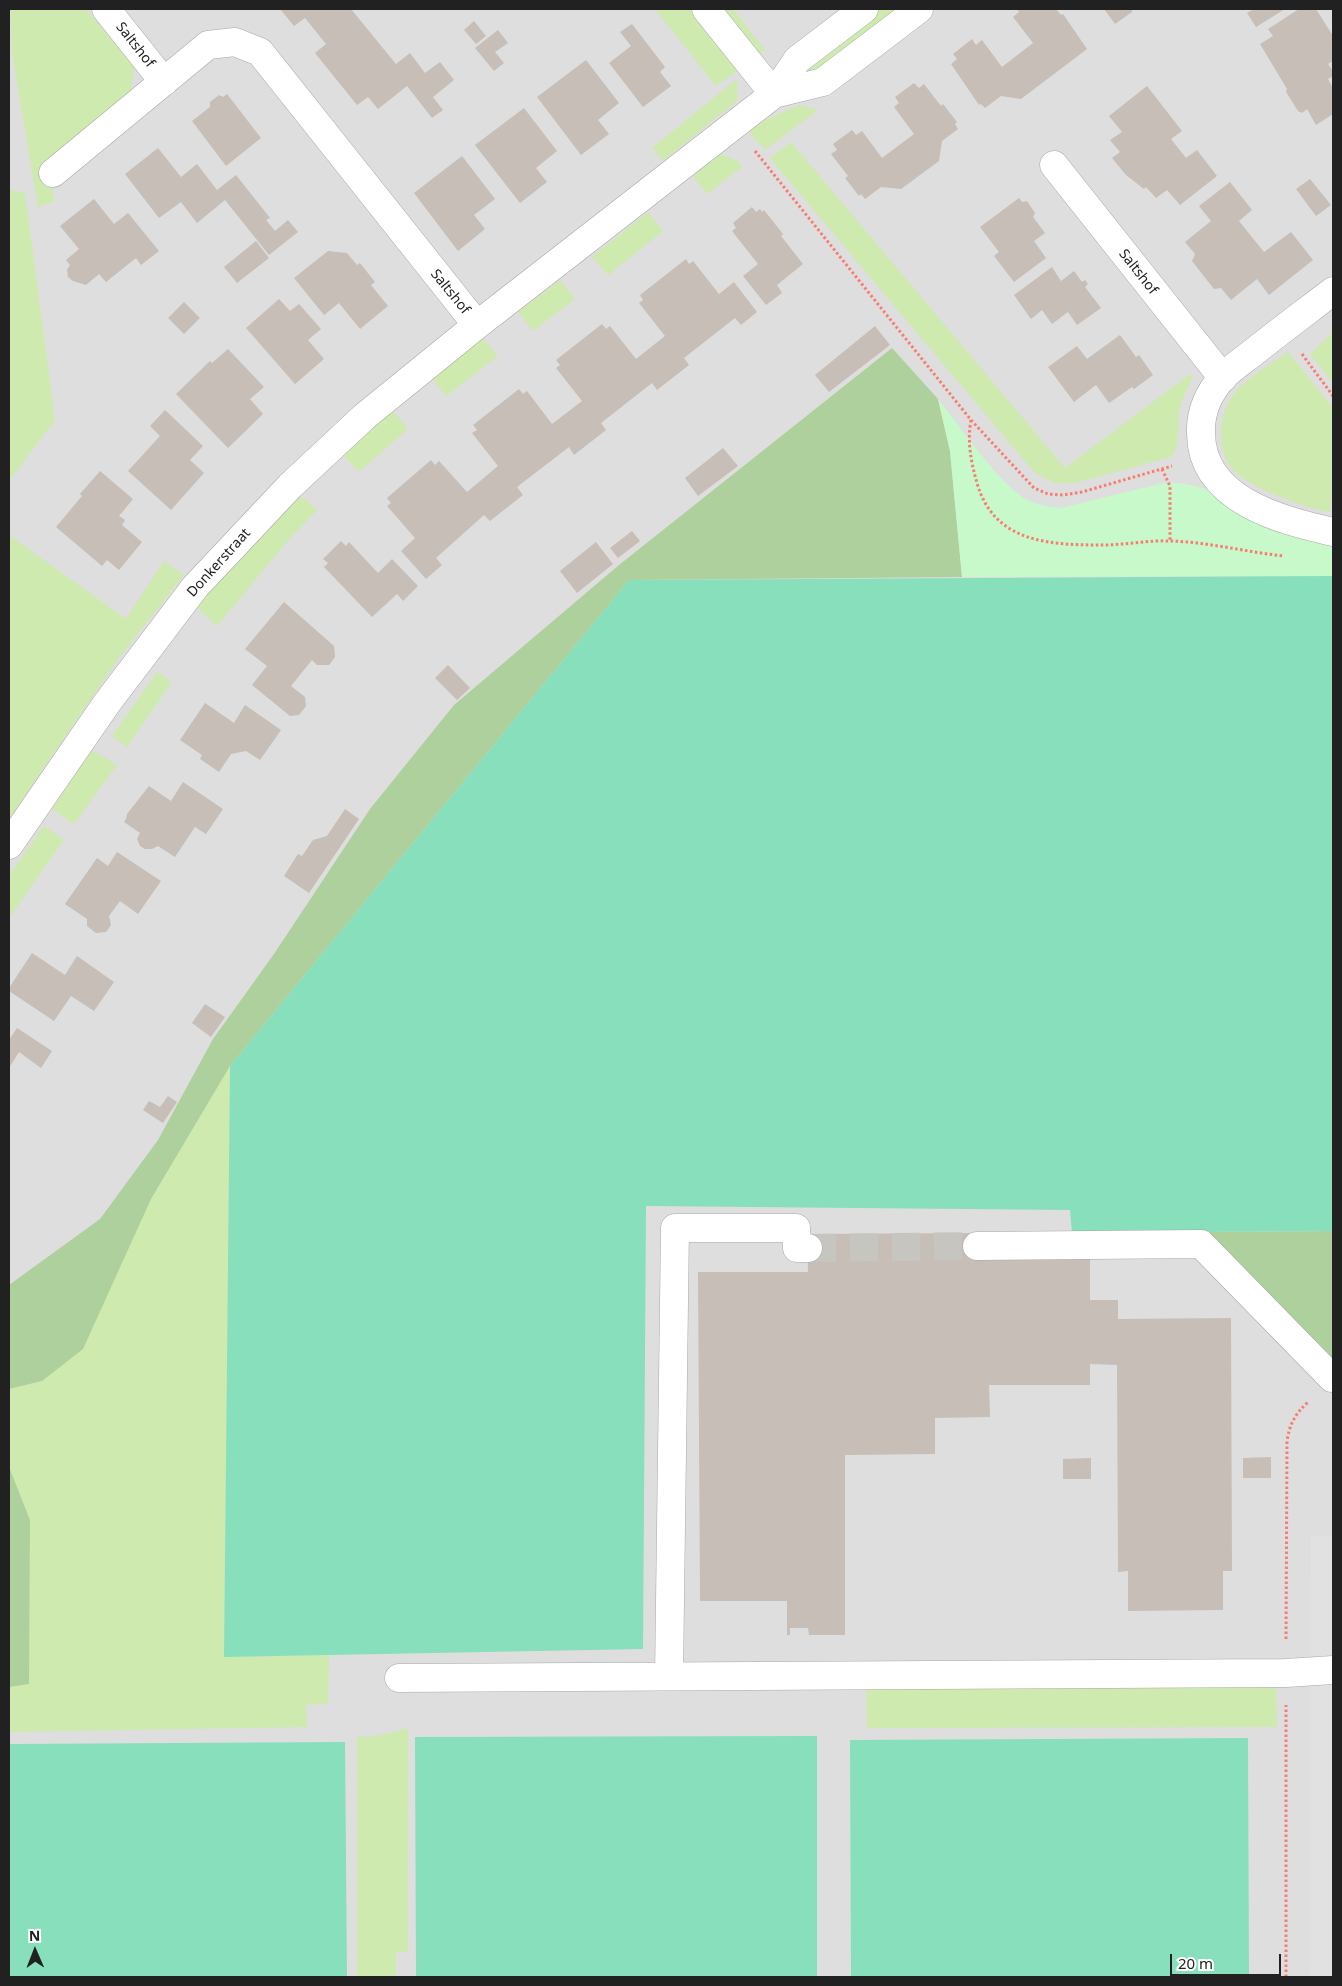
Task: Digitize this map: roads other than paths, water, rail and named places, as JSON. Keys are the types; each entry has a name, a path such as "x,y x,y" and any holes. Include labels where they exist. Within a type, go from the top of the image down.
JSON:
{"street":[{"name":"Saltshof","path":"106,9 164,82"},
{"path":"706,9 774,94"},
{"name":"Saltshof","path":"53,173 208,45 235,42 260,52 477,325 774,94 797,60 864,9"},
{"name":"Saltshof","path":"774,94 823,82 919,9"},
{"name":"Saltshof","path":"1054,165 1223,378"},
{"path":"1333,291 1223,378 1205,405 1201,438 1204,456 1215,477 1224,488 1236,497 1276,515 1333,532"},
{"name":"Donkerstraat","path":"9,845 107,703 206,574 290,486 365,416 477,325"},
{"path":"669,1676 675,1228 796,1228 797,1248 808,1248"},
{"path":"977,1246 1201,1244 1332,1378"},
{"path":"399,1678 1276,1673 1333,1670"}],"tunnel":[{"path":"808,1248 977,1246"}]}
